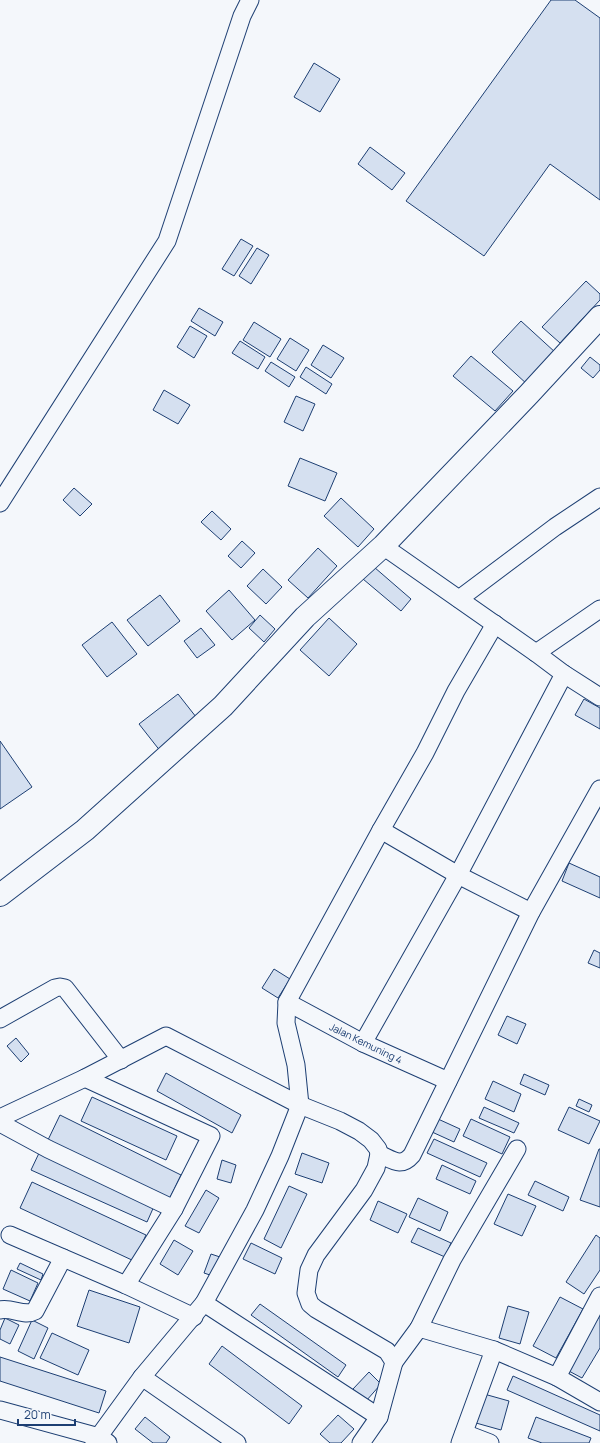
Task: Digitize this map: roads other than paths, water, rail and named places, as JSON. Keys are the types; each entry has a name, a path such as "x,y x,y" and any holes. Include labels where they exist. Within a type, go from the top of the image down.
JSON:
{"street":[{"path":"0,503 167,241 242,16 250,0"},
{"path":"0,895 85,830 223,706 305,617 383,546 529,394 600,317"},
{"path":"458,599 555,527 600,497"},
{"path":"383,546 564,674 600,697"},
{"path":"536,653 600,609"},
{"path":"0,1410 100,1441 142,1377 194,1317 204,1303 255,1210 280,1156 300,1105 296,1065 286,1023 287,1002 381,830 426,753 456,691 495,624"},
{"path":"363,1043 458,875 564,674"},
{"path":"379,1154 401,1163 407,1161 412,1155 531,912 600,789"},
{"path":"381,830 458,875 531,912"},
{"path":"0,1019 56,988 65,988 121,1060"},
{"name":"Jalan Kemuning 4","path":"287,1002 363,1043 448,1081"},
{"path":"0,1118 85,1078 166,1036 300,1105 340,1121 359,1131 378,1149 379,1154 376,1168 364,1190 316,1255 308,1270 306,1293 310,1304 316,1309 387,1352 394,1362"},
{"path":"85,1078 211,1136 174,1209 126,1285"},
{"path":"0,1123 48,1149 174,1209"},
{"path":"361,1443 379,1417 394,1362 419,1328 452,1260 517,1149"},
{"path":"10,1235 126,1285 194,1317"},
{"path":"0,1310 8,1309 28,1314 35,1311 63,1258"},
{"path":"557,1377 600,1296"},
{"path":"204,1303 379,1417"},
{"path":"419,1328 494,1350 557,1377 600,1402"},
{"path":"490,1443 462,1438 494,1350"},
{"path":"142,1377 237,1443"}]}
